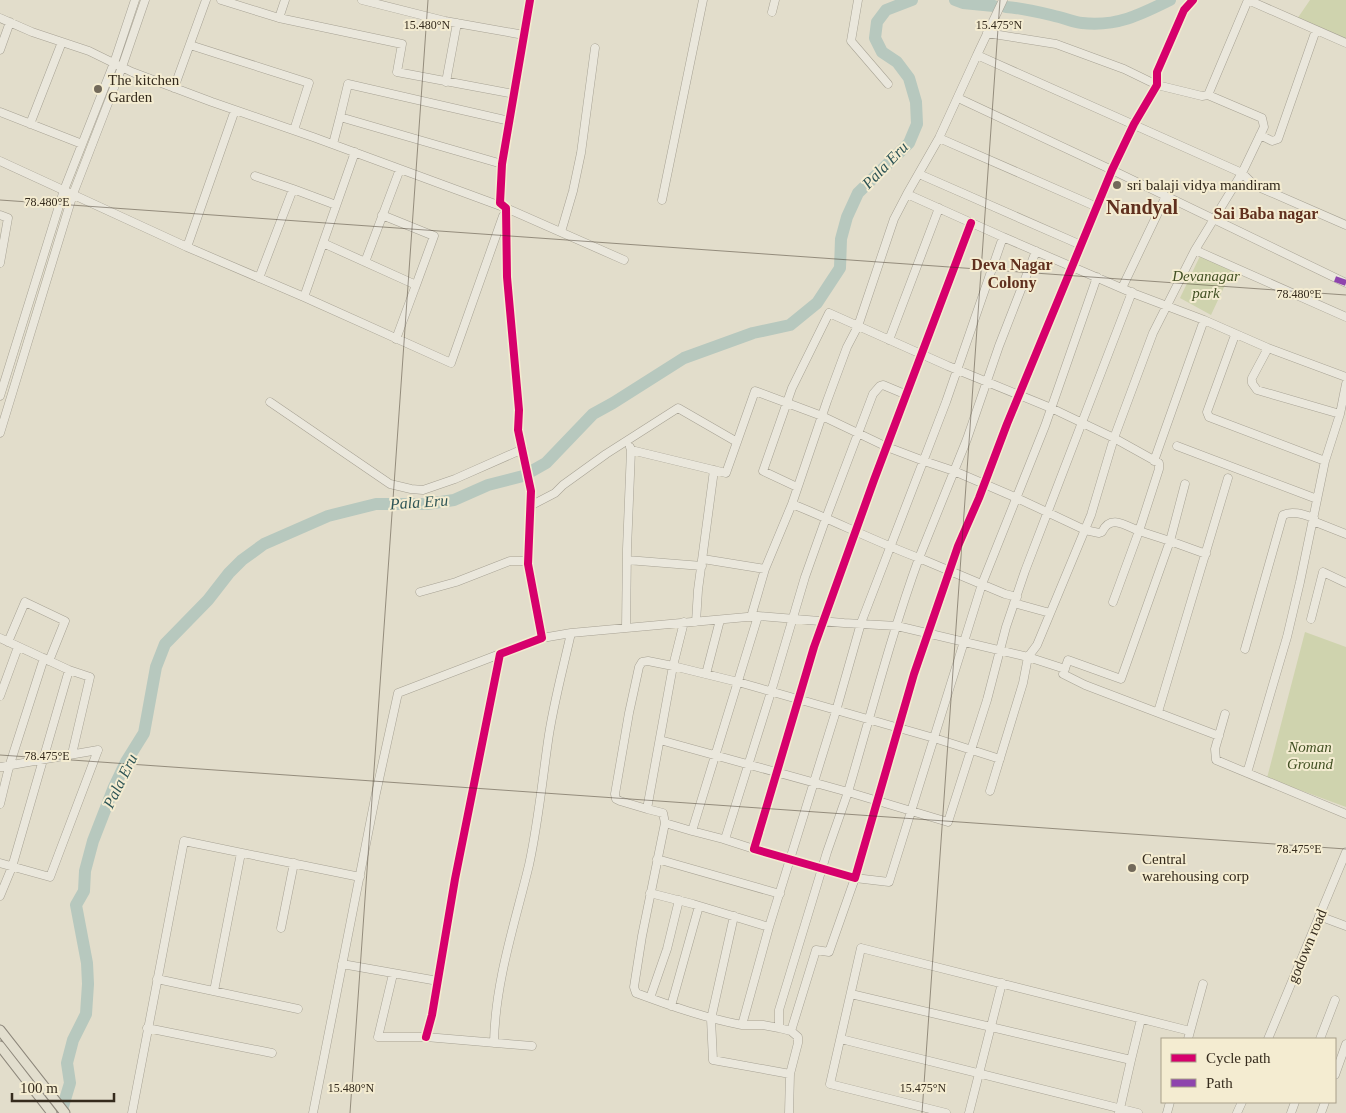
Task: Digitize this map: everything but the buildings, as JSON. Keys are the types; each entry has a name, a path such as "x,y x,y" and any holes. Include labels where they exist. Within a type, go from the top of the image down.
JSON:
{"main road":[{"path":"0,1030 65,1113"},
{"path":"0,1046 52,1113"}],"street":[{"path":"0,396 64,190 114,63 135,0"},
{"path":"0,433 73,194 122,67 145,0"},
{"path":"174,88 206,0"},
{"path":"221,0 279,18 402,44 397,72 514,94"},
{"path":"279,18 285,0"},
{"path":"362,0 457,24 524,35"},
{"path":"530,0 502,164 500,203 506,208 508,277 519,410 518,430 531,491 528,560 542,638"},
{"path":"662,200 704,0"},
{"path":"772,12 775,0"},
{"path":"858,0 851,40 888,84"},
{"path":"692,831 738,682 765,569 792,504 847,347 858,326 894,219 939,138 1003,0"},
{"path":"798,950 829,952 855,878 914,674 950,571 1080,245 1134,124 1157,85 1157,72 1184,10 1193,0"},
{"path":"1208,94 1248,0 1346,43"},
{"path":"0,18 89,51 174,88 506,208 624,260"},
{"path":"0,50 10,22"},
{"path":"446,82 457,24"},
{"path":"1260,135 1272,141 1278,139 1316,30"},
{"path":"987,33 1031,38 1056,44 1124,68 1157,85 1197,96 1208,94 1262,118 1264,127 1242,173 1196,250 1153,333 1114,438 1085,530 1036,645 1028,657 1023,683 990,791"},
{"path":"30,124 62,42"},
{"path":"190,45 309,83 294,130"},
{"path":"561,232 573,192 581,153 595,48"},
{"path":"977,55 1242,173 1254,185 1346,225"},
{"path":"333,144 348,84 510,122"},
{"path":"958,98 1346,283"},
{"path":"187,247 235,110"},
{"path":"0,112 82,144"},
{"path":"340,118 502,164"},
{"path":"939,138 1097,207"},
{"path":"304,297 354,152"},
{"path":"0,161 187,247 451,363 506,208"},
{"path":"365,262 400,169"},
{"path":"919,174 1080,245"},
{"path":"255,176 336,205"},
{"path":"259,278 293,189"},
{"path":"908,194 1122,288 1204,320 1268,348 1346,376"},
{"path":"1122,288 1166,196"},
{"path":"889,340 939,208"},
{"path":"0,215 8,218 0,263"},
{"path":"382,216 434,236 396,339"},
{"path":"754,849 814,647 855,531 972,223"},
{"path":"742,1025 769,927 836,711 861,623 924,462 1003,237"},
{"path":"323,243 416,285 414,290"},
{"path":"1196,250 1346,317"},
{"path":"779,1028 779,1010 919,558 954,471 1036,251"},
{"path":"664,823 855,878 889,882 982,584 1051,408 1097,277"},
{"path":"660,740 877,800 948,822 1016,600 1081,422 1132,292"},
{"path":"797,487 763,471 792,388 829,313 1051,408 1114,438 1159,463 1139,530 1113,602"},
{"path":"1154,461 1204,320"},
{"path":"1236,335 1207,412 1209,417 1325,462"},
{"path":"1268,348 1252,378 1252,383 1256,390 1340,414"},
{"path":"1247,773 1287,637 1325,462 1340,414 1346,384"},
{"path":"723,839 726,836 772,692 792,618 826,518 873,394 880,386 884,386 907,395"},
{"path":"631,450 726,473 755,391 822,416 858,434 924,462 954,471 1085,530 1099,533 1110,522 1139,530 1206,554"},
{"path":"270,402 390,484 411,489 423,490 523,450"},
{"path":"530,506 555,493 563,485 626,441 678,408 737,442"},
{"path":"626,441 631,450 626,628"},
{"path":"1177,446 1317,499"},
{"path":"696,622 698,590 714,470"},
{"path":"1158,712 1228,478"},
{"path":"1185,484 1170,541 1121,679 1068,660 1063,674 1085,685 1219,736"},
{"path":"792,504 1050,613"},
{"path":"1245,649 1283,515 1287,512 1294,513 1313,519 1346,534"},
{"path":"420,592 456,582 510,560 528,560"},
{"path":"627,560 703,563 765,569"},
{"path":"1311,619 1323,572 1346,583"},
{"path":"0,804 9,767 47,660 65,621 25,602 8,642"},
{"path":"313,1113 376,792 398,693 542,638 755,616 897,626 1028,657 1065,669"},
{"path":"706,674 720,620"},
{"path":"647,809 684,622"},
{"path":"494,1043 494,1024 506,954 528,865 540,803 548,739 570,634"},
{"path":"0,638 69,670 90,677 72,754"},
{"path":"0,696 18,647"},
{"path":"426,1037 500,654"},
{"path":"789,1113 790,1074 798,1043 798,1037 791,1031 763,1025 742,1025 711,1019 636,993 634,987 664,823 663,813 620,802 614,794 639,667 642,662 648,661 738,682 869,721 934,738 1000,759"},
{"path":"0,896 12,867 69,670"},
{"path":"1225,714 1215,749 1216,760 1346,814"},
{"path":"0,768 98,750 50,876 0,863"},
{"path":"132,1113 184,841 360,877"},
{"name":"godown road","path":"1268,1038 1346,852"},
{"path":"214,992 242,853"},
{"path":"657,859 780,894"},
{"path":"281,928 294,863"},
{"path":"650,893 769,927"},
{"path":"650,998 667,949 679,900"},
{"path":"671,1006 699,906"},
{"path":"734,916 711,1019 712,1060 790,1074"},
{"path":"1319,916 1346,926"},
{"path":"946,1113 830,1084 861,948 1141,1019 1189,1035 1203,984"},
{"path":"791,1031 816,950"},
{"path":"342,964 438,981"},
{"path":"393,974 378,1037 426,1037 532,1046"},
{"path":"157,979 298,1009"},
{"path":"968,1113 1002,984"},
{"path":"851,994 1131,1060"},
{"path":"1320,1038 1336,1000"},
{"path":"1119,1111 1141,1019"},
{"path":"147,1028 272,1053"},
{"path":"840,1039 1119,1111 1138,1113"},
{"path":"1336,1072 1346,1044"}],"green space":[{"path":"1310,0 1346,0 1346,40 1297,19"},
{"name":"Devanagar park","path":"1200,256 1232,270 1211,315 1180,298"},
{"name":"Noman Ground","path":"1305,632 1346,647 1346,807 1267,778"}],"waterway":[{"name":"Pala Eru","path":"61,1113 70,1083 67,1063 73,1040 86,1014 87,963 76,905 84,891 85,871 93,841 114,787 126,762 144,733 156,667 165,644 208,600 229,573 242,560 264,544 328,516 376,504 427,504 454,500 488,485 523,476 546,463 593,414 684,358 753,333 790,325 817,303 840,268 841,239 847,217 858,193 909,143 917,124 916,102 909,78 897,62 882,52 875,38 877,22 886,10 912,0"},
{"name":"Pala Eru","path":"955,0 963,3 994,6"},
{"name":"Pala Eru","path":"1006,7 1033,11 1079,23 1094,24 1128,19 1170,0"}],"marked path":[{"path":"1335,279 1346,283"}],"cycle path":[{"path":"426,1037 432,1015 455,879 500,654 542,638 528,564 531,491 518,430 519,410 507,277 506,208 500,203 502,164 530,0"},
{"path":"971,223 874,480 814,647 754,849 855,878 914,674 958,546 1112,170 1134,124 1157,85 1157,72 1184,10 1193,0"}],"place":[{"name":"The kitchen Garden","path":"98,89"},
{"name":"sri balaji vidya mandiram","path":"1117,185"},
{"name":"Central warehousing corp","path":"1132,868"}],"district":[{"name":"Nandyal","path":"1142,207"},
{"name":"Sai Baba nagar","path":"1266,213"},
{"name":"Deva Nagar Colony","path":"1012,273"}]}
